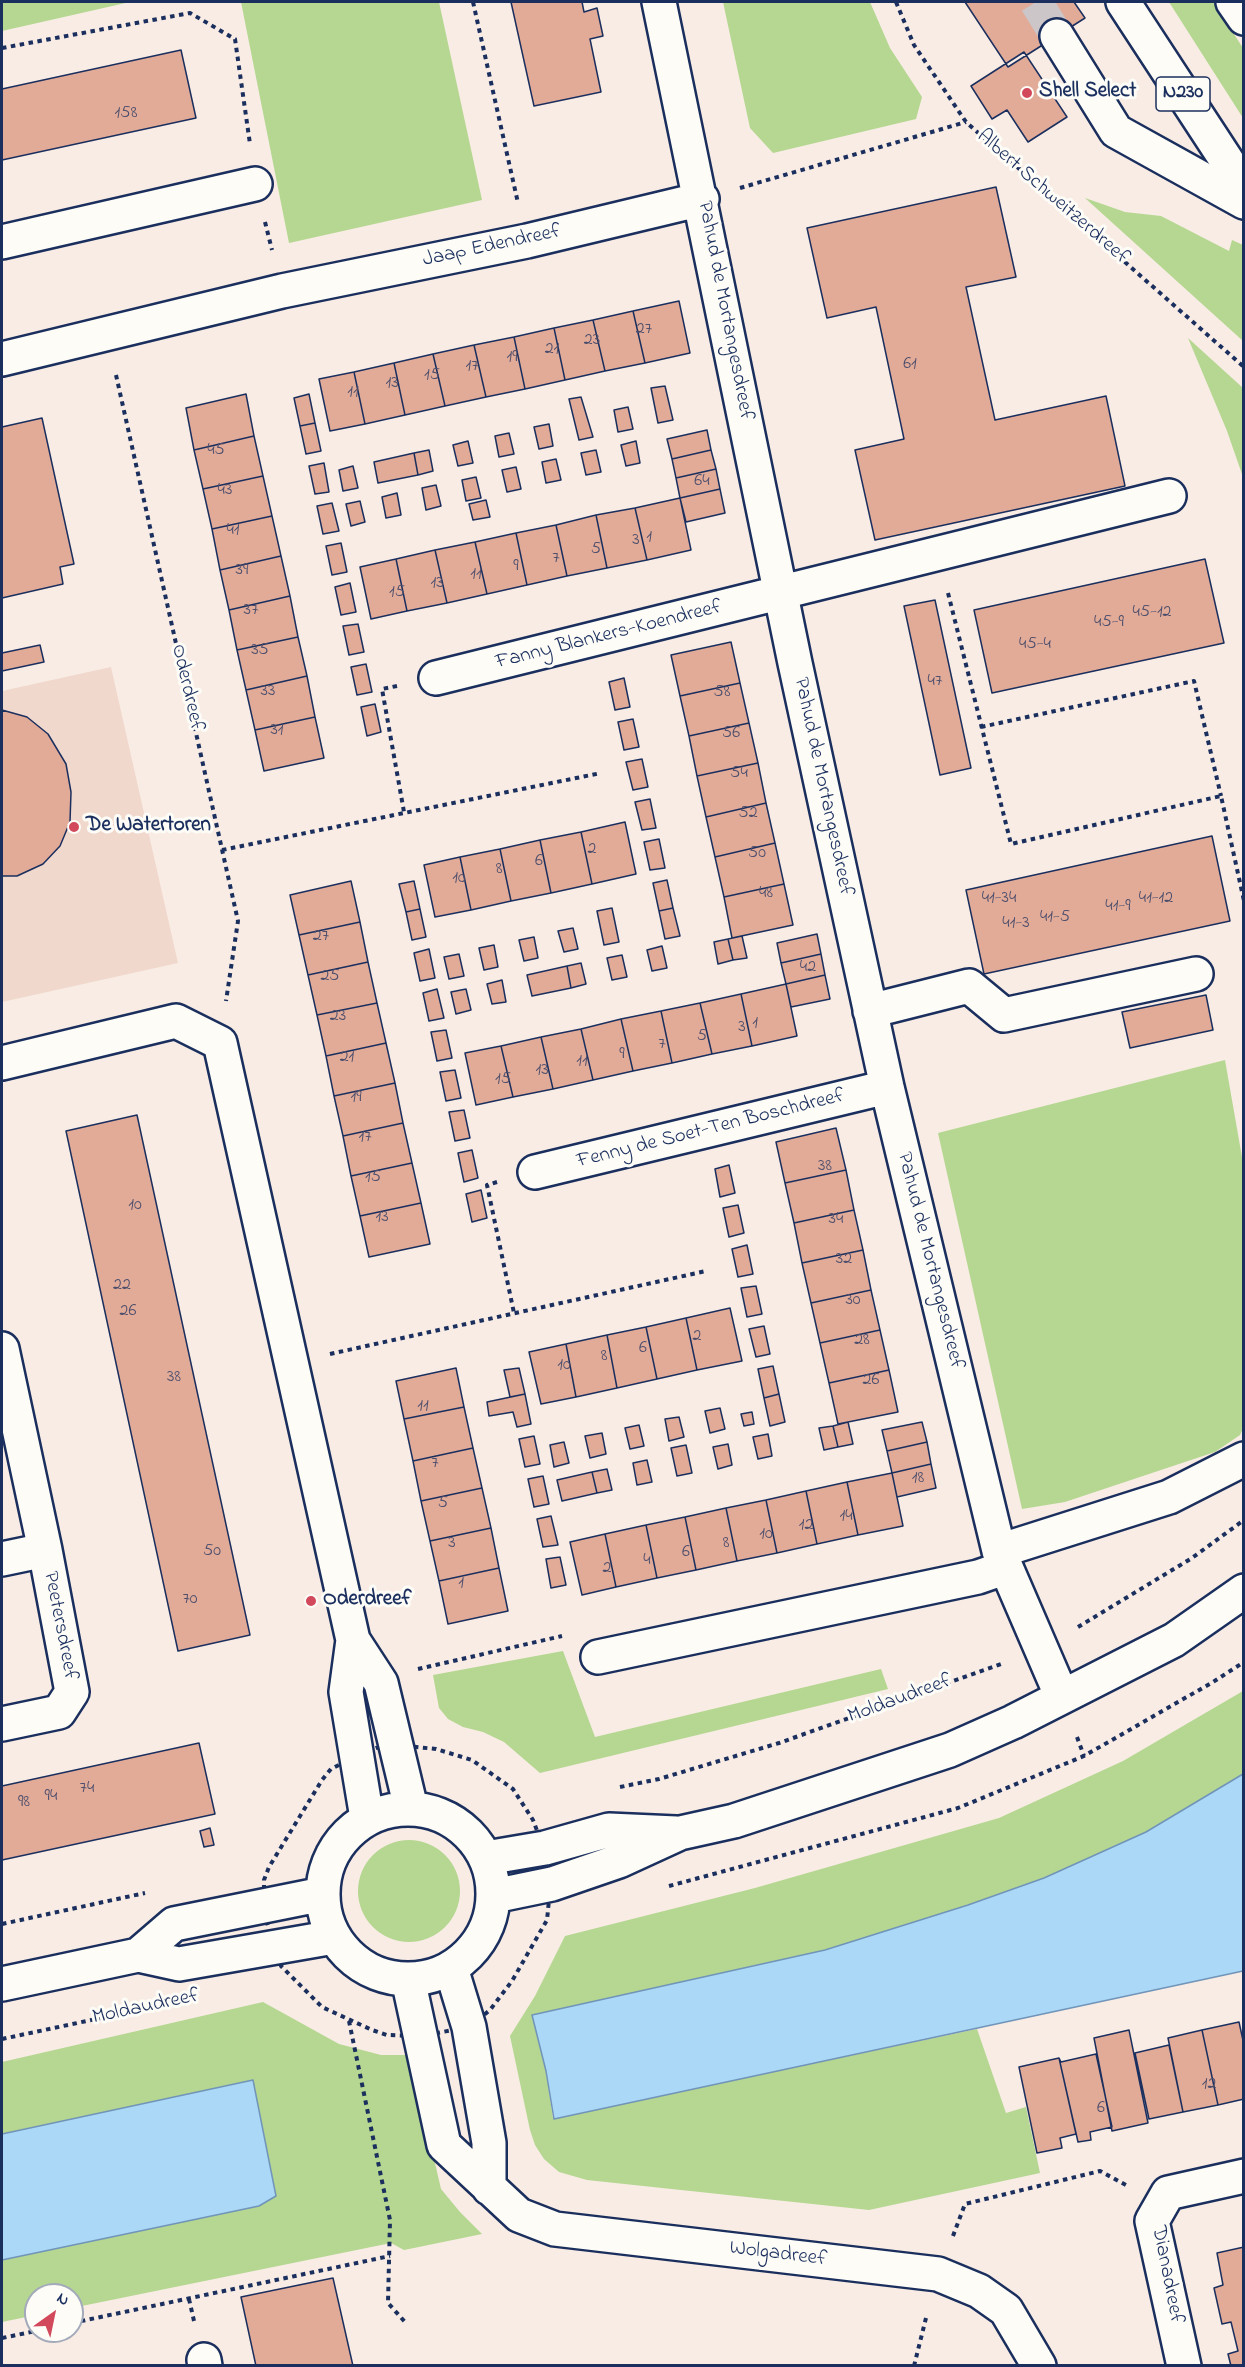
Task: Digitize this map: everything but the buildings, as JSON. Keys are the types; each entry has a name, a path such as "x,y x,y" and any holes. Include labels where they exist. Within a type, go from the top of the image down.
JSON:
{"main road":[{"name":"Pahud de Mortangesdreef","path":"658,2 702,199 781,594 887,1087 1001,1559 1062,1697"},
{"name":"N230","path":"1123,2 1244,187"},
{"path":"1233,2 1244,18"},
{"path":"1057,36 1116,130 1244,202"},
{"path":"2,242 255,184"},
{"name":"Jaap Edendreef","path":"2,359 282,291 527,241 702,199"},
{"name":"Fanny Blankers-Koendreef","path":"436,678 1169,496"},
{"path":"870,1011 969,986 1004,1015 1196,974"},
{"path":"2,1063 176,1021 220,1043 353,1640 346,1692 367,1818"},
{"name":"Fenny de Soet-Ten Boschdreef","path":"536,1172 887,1087"},
{"name":"Peetersdreef","path":"2,1349 45,1550 72,1692 59,1712 2,1724"},
{"path":"598,1656 978,1577 1001,1559 1169,1497 1244,1460"},
{"name":"Peetersdreef","path":"2,1559 45,1550"},
{"path":"494,1896 552,1884 597,1869 680,1833 734,1821 950,1750 1174,1640 1244,1591"},
{"path":"353,1640 381,1683 411,1808"},
{"path":"411,1808 438,1814 463,1828 476,1841 486,1858 492,1877 494,1896 492,1914 477,1945 451,1968 430,1976 408,1979 374,1972 345,1951 334,1937 328,1924 322,1894 324,1876 330,1858 352,1828 381,1812 411,1808"},
{"path":"486,1858 545,1848 609,1830 680,1833"},
{"name":"Moldaudreef","path":"138,1955 174,1924 322,1894"},
{"name":"Moldaudreef","path":"2,1984 138,1955 179,1964 334,1937"},
{"path":"451,1968 469,2027 489,2143 489,2188"},
{"name":"Wolgadreef","path":"408,1979 444,2145 519,2216 555,2229 938,2274 979,2291 1006,2310 1039,2366"},
{"name":"Dianadreef","path":"1184,2366 1152,2221 1168,2193 1244,2176"}],"path":[{"path":"472,2 527,241"},
{"name":"Albert Schweitzerdreef","path":"896,2 914,45 966,122 1244,366"},
{"path":"2,48 190,13 235,39 255,184 282,291"},
{"path":"702,199 966,122"},
{"name":"Oderdreef","path":"107,334 238,921 220,1043"},
{"path":"938,555 1011,844 1221,796"},
{"path":"404,812 382,689 436,678"},
{"path":"981,727 1194,681 1244,901"},
{"path":"222,850 601,773"},
{"path":"514,1313 487,1185 536,1172"},
{"path":"292,1362 706,1271"},
{"name":"Moldaudreef","path":"615,1788 659,1779 779,1743 1042,1649 1192,1558 1244,1520"},
{"path":"381,1683 429,1665 586,1631 598,1656"},
{"path":"257,1869 269,1867"},
{"path":"2,1924 153,1892"},
{"path":"279,1980 290,1978"},
{"name":"Moldaudreef","path":"2,2039 163,2005"},
{"path":"349,2020 390,2220 388,2303 405,2322"},
{"path":"914,2366 938,2274 965,2204 1100,2171 1161,2204"},
{"path":"84,2320 390,2256"},
{"path":"2,2338 24,2333"}],"shaded area":[{"name":"De Watertoren","path":"111,667 178,963 2,1002 2,691"}],"green space":[{"path":"2,2 130,2 2,31"},
{"path":"241,2 439,2 482,200 289,243"},
{"path":"723,2 870,2 890,48 922,97 916,119 773,153 750,128"},
{"path":"1169,2 1213,2 1243,48 1243,118"},
{"path":"1085,198 1125,212 1161,216 1229,251 1232,240 1243,245 1243,341"},
{"path":"1188,338 1243,388 1243,477 1227,431"},
{"path":"1225,1060 1243,1163 1243,1428 1240,1435 1215,1452 1065,1502 1022,1509 938,1133"},
{"path":"563,1651 595,1737 881,1669 888,1689 540,1773 504,1742 483,1732 463,1727 448,1719 439,1708 433,1675"},
{"path":"1243,1691 1243,1774 1146,1832 1044,1878 968,1905 825,1950 532,2015 546,2071 553,2118 977,2029 1006,2113 1026,2107 1040,2173 869,2210 587,2180 559,2172 544,2159 535,2145 530,2130 510,2036 535,1996 565,1936 755,1888 999,1818 1123,1761"},
{"path":"409,1840 429,1844 445,1855 456,1871 460,1891 456,1911 445,1927 429,1938 409,1942 389,1938 373,1927 362,1911 358,1891 362,1871 373,1855 389,1844"},
{"path":"263,2002 339,2044 381,2055 410,2055 441,2189 482,2234 404,2250 391,2243 84,2306 84,2283 24,2283 24,2317 2,2322 2,2260 259,2206 276,2195 253,2080 2,2134 2,2062"}],"water":[{"path":"1243,1774 1243,1971 554,2119 546,2071 532,2015 825,1950 968,1905 1044,1878 1146,1832"},
{"path":"253,2080 276,2196 259,2206 2,2260 2,2134"}],"tunnel":[{"path":"1036,2 1057,36"}],"place":[{"name":"Shell Select","path":"1027,93"},
{"name":"De Watertoren","path":"74,827"},
{"name":"Oderdreef","path":"311,1601"}]}
